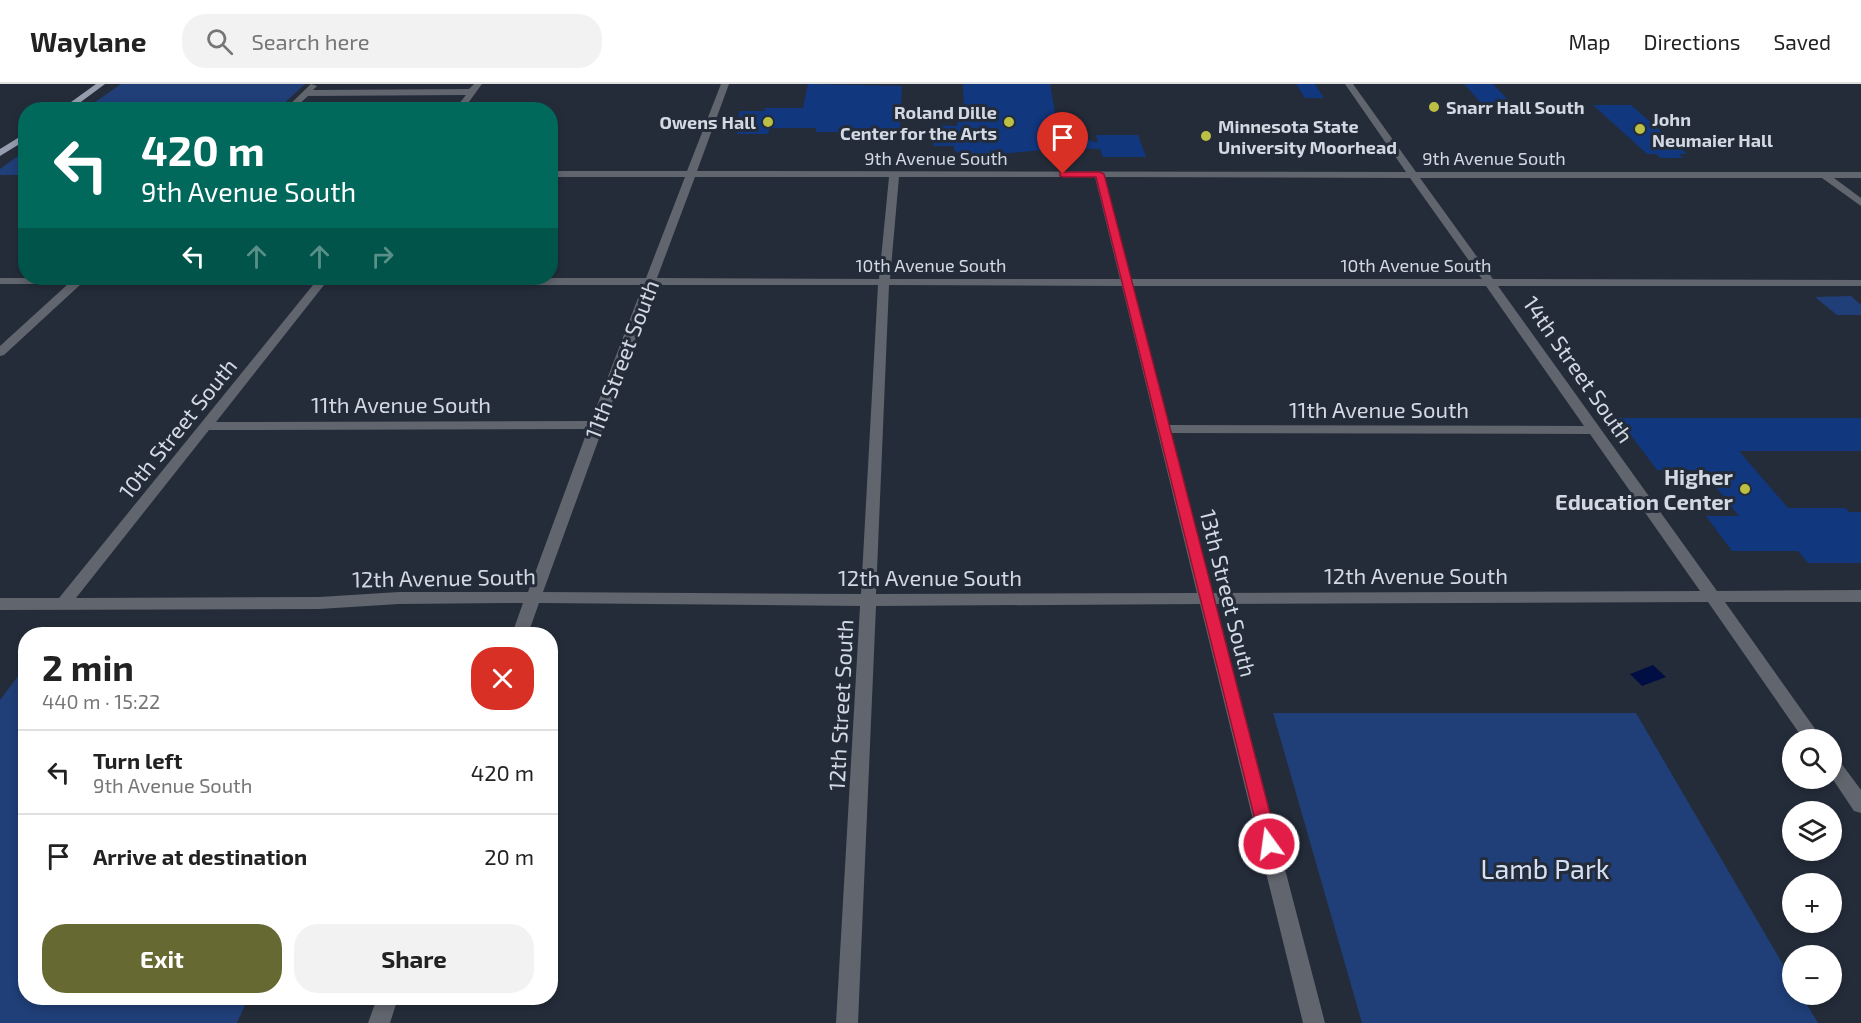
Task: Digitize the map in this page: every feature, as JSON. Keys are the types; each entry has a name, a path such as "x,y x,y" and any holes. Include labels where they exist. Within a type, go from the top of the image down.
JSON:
{"main road":[{"path":"75,102 101,84"},
{"path":"0,153 18,141"}],"street":[{"path":"296,102 315,84"},
{"path":"464,102 478,84"},
{"name":"11th Street South","path":"522,627 725,84"},
{"name":"14th Street South","path":"1349,84 1806,729"},
{"path":"306,93 472,92"},
{"name":"9th Avenue South","path":"558,174 1861,175"},
{"name":"12th Street South","path":"847,1023 884,283 894,174"},
{"name":"13th Street South","path":"1100,174 1314,1023"},
{"path":"1824,175 1861,203"},
{"name":"10th Avenue South","path":"0,281 18,281"},
{"name":"10th Avenue South","path":"558,281 1861,283"},
{"path":"0,352 74,285"},
{"name":"10th Street South","path":"63,604 318,285"},
{"name":"11th Avenue South","path":"206,426 596,425"},
{"name":"11th Avenue South","path":"1164,429 1593,430"},
{"name":"12th Avenue South","path":"0,604 319,603 399,598 533,597 868,600 1861,596"},
{"path":"1842,778 1861,805"},
{"path":"379,1023 385,1005"}],"green space":[{"path":"121,84 305,84 286,102 95,102"},
{"path":"18,156 18,175 0,175 0,169"},
{"path":"1851,296 1861,305 1861,315 1837,315 1815,297"},
{"path":"18,676 18,1005 245,1005 237,1023 0,1023 0,700"},
{"name":"Lamb Park","path":"1273,713 1636,713 1782,963 1782,1005 1807,1005 1818,1023 1362,1023"}],"shaded area":[{"path":"1653,665 1666,677 1642,686 1630,674"}],"building":[{"path":"808,84 902,86 900,131 878,131 877,139 838,139 839,132 816,132 816,128 770,128 768,134 737,134 739,128 735,128 740,111 764,111 765,108 803,108"},
{"name":"Roland Dille Center for the Arts","path":"963,84 1050,84 1058,129 1098,143 1096,135 1138,135 1146,157 1103,157 1100,149 1066,148 989,155 961,155 954,150 954,146 933,146 935,125 957,126 958,112 964,110"},
{"path":"1296,84 1315,84 1324,98 1305,98"},
{"path":"1464,84 1493,84 1511,103 1481,103"},
{"name":"John Neumaier Hall","path":"1593,105 1631,105 1687,154 1679,154 1683,158 1661,158 1656,154 1647,154"},
{"name":"Higher Education Center","path":"1618,418 1861,418 1861,451 1739,451 1788,508 1845,508 1849,512 1861,512 1861,563 1808,563 1798,551 1732,551 1706,516 1739,516 1702,470 1657,470"}],"place":[{"name":"Snarr Hall South","path":"1434,107"},
{"name":"Owens Hall","path":"768,122"},
{"name":"Roland Dille Center for the Arts","path":"1009,122"},
{"name":"John Neumaier Hall","path":"1640,129"},
{"name":"Minnesota State University Moorhead","path":"1206,136"},
{"name":"Higher Education Center","path":"1745,489"}],"route":[{"path":"1063,174 1100,174 1269,844"}]}
